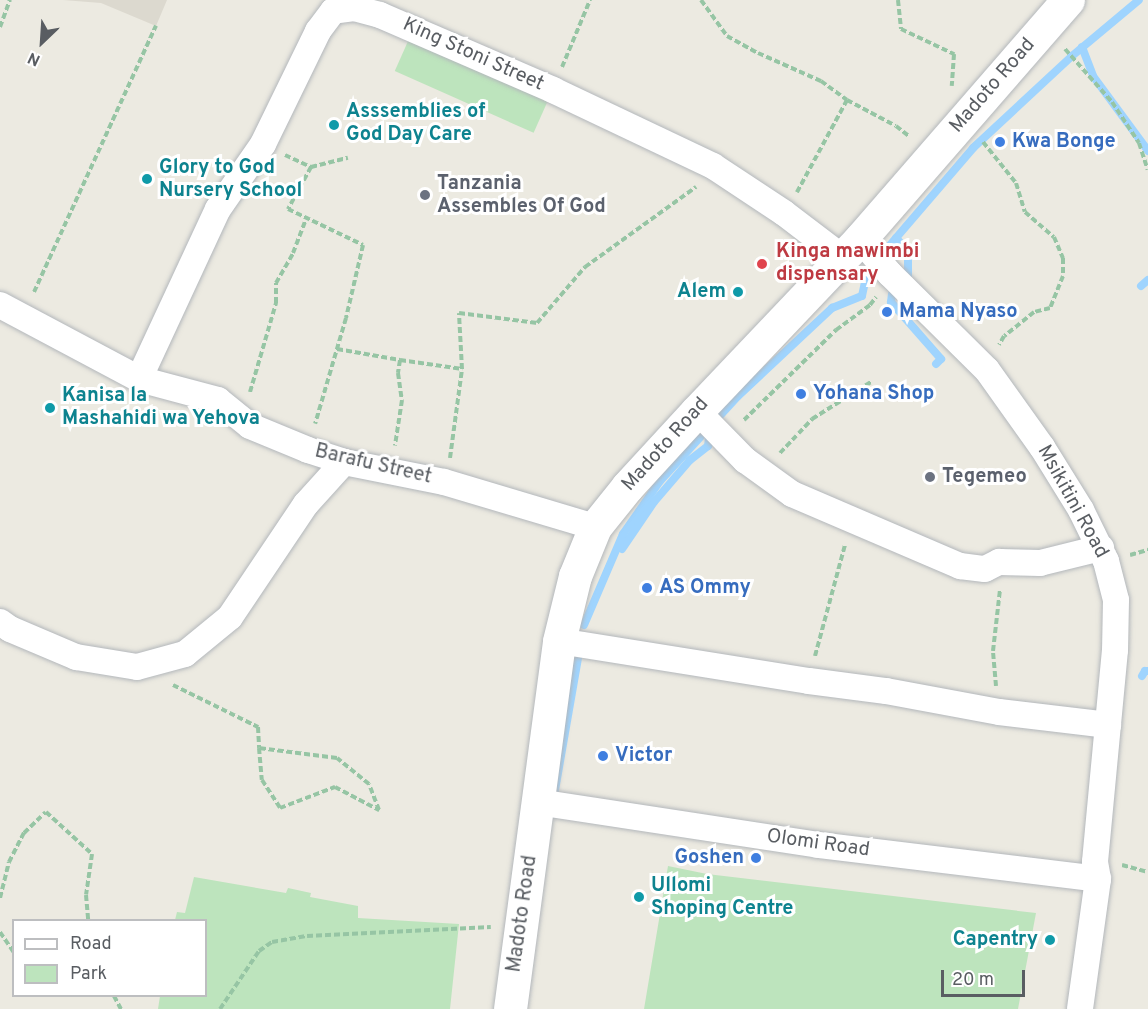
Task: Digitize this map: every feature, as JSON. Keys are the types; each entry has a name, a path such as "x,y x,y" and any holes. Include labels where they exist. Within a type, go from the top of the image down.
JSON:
{"main road":[{"name":"Madoto Road","path":"510,1009 559,641 575,576 595,526 627,487 697,411 851,249 1068,0"}],"street":[{"name":"King Stoni Street","path":"139,379 218,209 263,144 318,31 333,11 354,8 380,15 553,90 713,166 784,213 851,249"},
{"name":"Msikitini Road","path":"851,249 890,274 987,370 1042,447 1101,548 1116,600 1115,650 1095,862 1098,879 1080,1009"},
{"name":"Barafu Street","path":"0,305 139,379 218,400 250,426 308,450 344,462 444,482 595,526"},
{"path":"697,411 724,440 762,474 792,494 960,566 985,568 999,562 1040,563 1101,548"},
{"path":"0,622 76,657 137,667 185,654 230,617 306,504 344,462"},
{"path":"559,641 808,681 886,691 999,712 1108,725"},
{"name":"Olomi Road","path":"538,802 818,845 1098,879"}],"path":[{"path":"0,27 10,0"},
{"path":"553,90 590,0"},
{"path":"701,0 727,36 758,53 821,81 847,100 896,126 929,157"},
{"path":"898,0 902,29 954,54 959,127 1007,171 1016,183 1025,212 1054,237 1063,258 1063,276 1050,308 1034,312 1004,336 987,370"},
{"path":"22,318 156,26"},
{"path":"1043,27 1080,64 1112,102 1139,143 1148,170"},
{"path":"784,213 847,100"},
{"path":"263,144 311,167 348,158"},
{"path":"444,482 454,441 462,369 459,313 537,323 585,267 695,188 706,178 713,166"},
{"path":"308,450 337,349 363,245 288,209 311,167"},
{"path":"250,426 255,404 250,394 276,303 276,283 293,253 307,217"},
{"path":"724,440 836,330 870,305 890,274"},
{"path":"337,349 462,369"},
{"path":"393,473 402,400 398,373 400,360"},
{"path":"762,474 812,419 871,382"},
{"path":"808,681 831,602 850,518"},
{"path":"999,562 1000,596 993,651 999,712"},
{"path":"137,667 258,727 259,748 262,780 280,808 335,788 379,810 369,784 337,758 259,748"},
{"path":"0,898 9,862 24,833 46,812 92,854 86,895 88,919"},
{"path":"220,1009 259,951 272,942 307,936 521,925"},
{"path":"0,932 12,950"}],"shaded area":[{"path":"63,0 167,0 156,26 101,3"}],"green space":[{"path":"409,39 548,101 534,133 395,71"},
{"path":"668,866 707,874 1036,913 1018,1009 644,1009"},
{"path":"194,877 286,893 288,888 311,893 310,897 358,906 358,918 459,924 450,1009 158,1009 160,997 207,997 207,919 175,919 177,912 185,913"}],"waterway":[{"path":"890,245 973,148 1072,56 1139,0"},
{"path":"1082,47 1093,76 1148,151"},
{"path":"896,238 908,251 908,281"},
{"path":"584,625 623,534 660,481 738,396 832,308 862,296 867,273"},
{"path":"1141,286 1148,280"},
{"path":"892,294 891,302 941,359 936,364"},
{"path":"622,549 654,502 690,460 708,446 710,432"},
{"path":"555,790 579,652"},
{"path":"1142,676 1145,671 1148,671"}],"place":[{"name":"Asssemblies of God Day Care","path":"334,125"},
{"name":"Kwa Bonge","path":"1000,142"},
{"name":"Glory to God Nursery School","path":"147,179"},
{"name":"Tanzania Assembles Of God","path":"425,195"},
{"name":"Kinga mawimbi dispensary","path":"762,264"},
{"name":"Alem","path":"738,292"},
{"name":"Mama Nyaso","path":"887,312"},
{"name":"Yohana Shop","path":"801,394"},
{"name":"Kanisa la Mashahidi wa Yehova","path":"50,408"},
{"name":"Tegemeo","path":"930,477"},
{"name":"AS Ommy","path":"647,588"},
{"name":"Victor","path":"603,756"},
{"name":"Goshen","path":"756,858"},
{"name":"Ullomi Shoping Centre","path":"639,897"},
{"name":"Capentry","path":"1050,940"}]}
